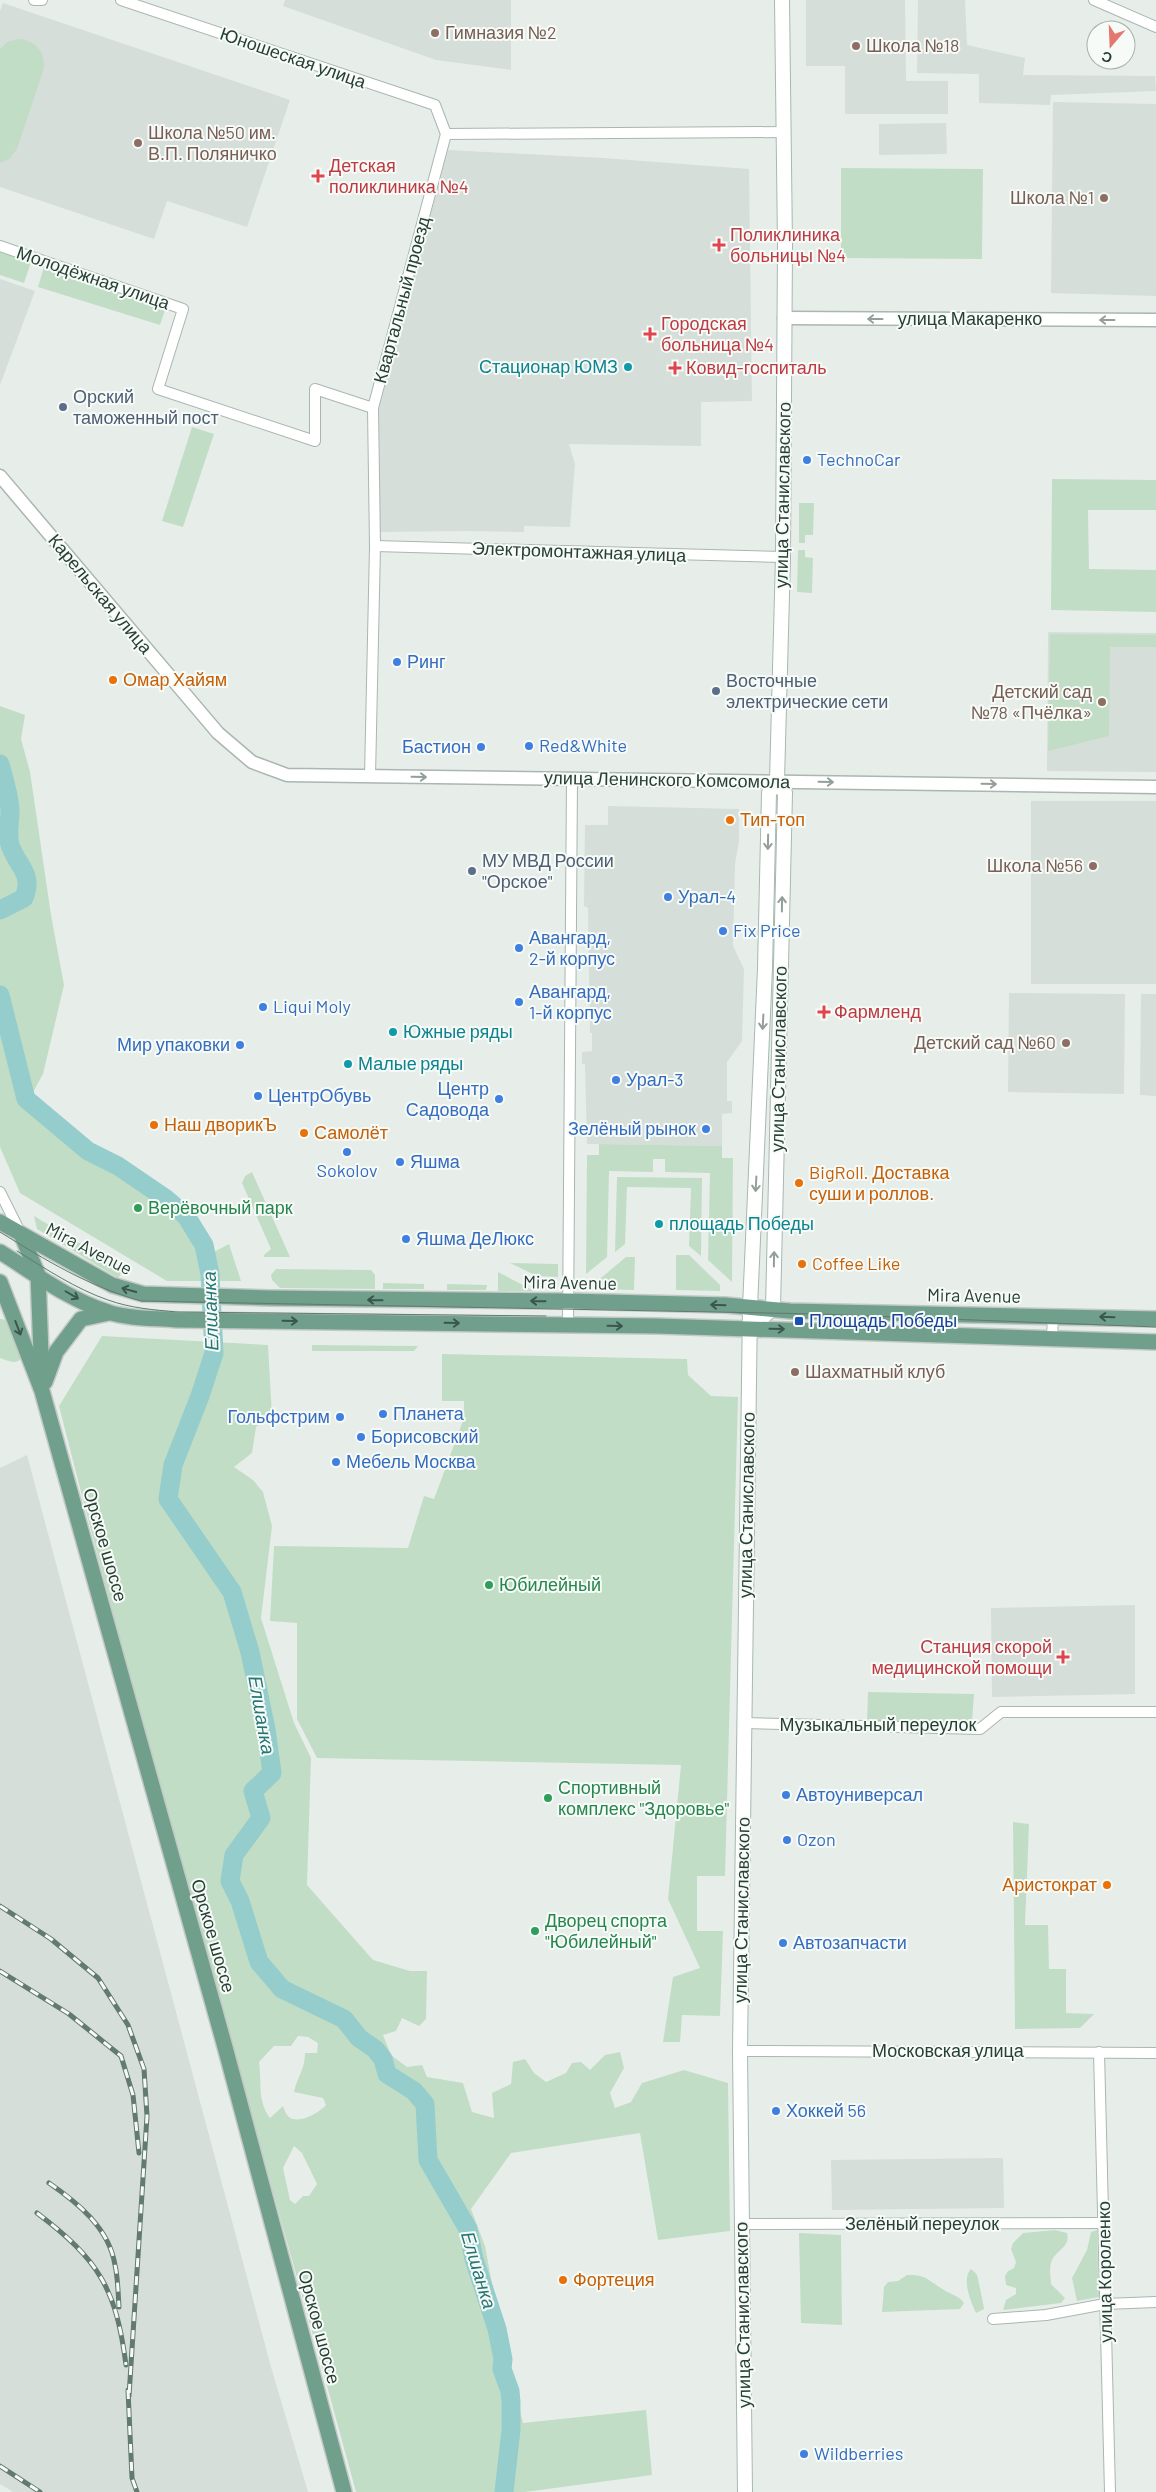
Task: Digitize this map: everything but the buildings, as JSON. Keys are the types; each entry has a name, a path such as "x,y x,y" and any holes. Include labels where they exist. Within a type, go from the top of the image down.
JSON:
{"main road":[{"name":"улица Станиславского","path":"745,2492 740,2052 750,1307 766,968 769,793 777,781 783,557 784,132 782,0"},
{"name":"улица Станиславского","path":"773,1308 785,793 777,781"},
{"name":"Mira Avenue","path":"0,1222 112,1285 143,1294 569,1301 790,1310 1156,1319"},
{"path":"22,1236 38,1276 42,1390"},
{"path":"0,1252 84,1302 109,1313 176,1320 750,1328 906,1335 1156,1342"},
{"path":"0,1282 42,1390"},
{"path":"750,1328 773,1308"},
{"path":"42,1390 56,1352 81,1319 109,1313"},
{"name":"Орское шоссе","path":"42,1390 225,2047 344,2492"}],"street":[{"path":"34,0 42,0"},
{"name":"Юношеская улица","path":"121,0 435,105 446,134"},
{"path":"1094,0 1156,27"},
{"path":"446,134 784,132"},
{"name":"Квартальный проезд","path":"370,776 375,546 373,408 446,134"},
{"name":"Молодёжная улица","path":"0,246 183,309 158,389 315,441 315,389 373,408"},
{"name":"улица Макаренко","path":"784,318 1156,320"},
{"name":"Карельская улица","path":"0,476 200,712"},
{"name":"Электромонтажная улица","path":"375,546 783,557"},
{"name":"улица Ленинского Комсомола","path":"200,712 218,733 252,762 287,775 1156,787"},
{"path":"568,1325 572,778"},
{"path":"0,1192 22,1236"},
{"path":"906,1335 907,1313"},
{"path":"944,1336 945,1314"},
{"path":"1052,1339 1053,1316"},
{"name":"Музыкальный переулок","path":"744,1723 980,1729 1001,1712 1156,1712"},
{"name":"Московская улица","path":"740,2052 1156,2053"},
{"name":"улица Короленко","path":"1099,2052 1110,2492"},
{"name":"Зелёный переулок","path":"741,2224 1103,2223"},
{"path":"993,2318 1046,2315 1105,2304 1156,2302"}],"shaded area":[{"name":"Гимназия №2","path":"285,0 511,0 511,70 436,60 283,6"},
{"name":"Школа №18","path":"806,0 905,0 906,81 948,81 948,114 845,114 845,66 806,66"},
{"path":"918,0 965,0 967,45 1025,58 1023,75 1155,76 1156,91 1051,95 1050,105 979,103 979,74 917,73"},
{"name":"Школа №50 им. В.П. Поляничко","path":"3,3 290,100 247,227 167,201 154,239 0,187 0,11"},
{"name":"Школа №1","path":"1053,102 1156,104 1156,296 1051,293"},
{"path":"946,123 947,154 879,155 879,124"},
{"path":"448,150 603,158 749,169 752,401 701,402 701,446 569,444 575,464 570,527 524,526 524,532 380,532 379,408"},
{"path":"0,279 35,291 0,385"},
{"name":"Детский сад №78 «Пчёлка»","path":"1048,632 1156,633 1156,772 1047,771"},
{"name":"Школа №56","path":"1031,801 1156,801 1156,984 1031,984"},
{"path":"608,806 739,809 739,841 735,864 733,946 744,969 742,1041 727,1062 727,1101 732,1101 732,1113 722,1114 722,1146 587,1144 585,1064 582,1064 582,1052 592,1051 592,1033 590,1033 588,908 584,906 585,825 608,825"},
{"name":"Детский сад №60","path":"1009,993 1125,994 1124,1094 1008,1092"},
{"path":"1141,994 1156,994 1156,1096 1140,1095"},
{"path":"27,1455 271,2367 308,2492 13,2492 0,2484 0,1468"},
{"name":"Станция скорой медицинской помощи","path":"1135,1605 1135,1694 992,1697 991,1608"},
{"path":"1003,2158 1004,2208 832,2210 831,2160"}],"green space":[{"path":"18,39 34,44 38,48 43,57 44,68 17,149 9,159 0,163 0,49 7,42"},
{"path":"841,168 983,169 982,259 841,258"},
{"path":"0,251 31,262 24,283 0,275"},
{"path":"44,267 165,310 160,325 38,287"},
{"path":"192,427 214,434 183,527 162,521"},
{"path":"1052,479 1156,480 1156,510 1088,510 1089,569 1156,570 1156,612 1051,610"},
{"path":"799,503 814,503 813,535 805,535 805,543 799,543"},
{"path":"798,550 805,550 805,557 813,558 812,593 797,592"},
{"path":"1050,634 1156,635 1156,647 1110,647 1109,736 1048,751"},
{"path":"0,706 25,715 21,739 30,772 51,915 64,985 43,1074 26,1105 40,1114 68,1142 112,1168 169,1207 212,1253 229,1244 241,1281 167,1281 20,1193 0,1147"},
{"path":"599,1144 722,1146 722,1158 733,1158 732,1282 708,1260 710,1173 665,1172 665,1159 653,1159 653,1172 609,1171 607,1257 586,1274 587,1155 599,1155"},
{"path":"252,1172 290,1257 264,1257 271,1249 242,1183 245,1176"},
{"path":"617,1177 702,1178 701,1256 689,1246 691,1188 627,1187 625,1244 615,1252"},
{"path":"34,1216 124,1270 118,1278 37,1229"},
{"path":"676,1255 689,1255 720,1285 720,1291 676,1290"},
{"path":"626,1257 635,1257 634,1290 595,1289 595,1283"},
{"path":"510,1263 558,1264 558,1277 537,1276"},
{"path":"276,1269 371,1270 375,1275 375,1289 280,1288 272,1280 271,1275"},
{"path":"498,1272 534,1291 498,1291"},
{"path":"383,1283 424,1284 424,1289 383,1289"},
{"path":"447,1284 487,1285 486,1290 447,1290"},
{"path":"0,1319 10,1323 13,1328 21,1358 17,1362 0,1358"},
{"path":"102,1336 268,1345 272,1416 256,1427 252,1453 234,1467 253,1480 263,1492 272,1526 261,1618 294,1723 311,1758 307,1885 373,1960 410,1971 427,1971 426,2019 419,2026 402,2018 396,2031 383,2035 391,2055 407,2067 422,2065 427,2077 463,2083 472,2112 494,2118 492,2093 511,2084 513,2062 525,2059 534,2073 546,2082 566,2073 572,2063 581,2062 590,2070 605,2055 620,2052 624,2068 610,2093 615,2108 631,2102 642,2083 684,2070 728,2083 730,2231 658,2240 640,2133 511,2153 471,2209 485,2246 505,2353 523,2423 646,2410 652,2475 525,2492 356,2492 130,1678 59,1406","holes":["298,2036 308,2037 318,2043 317,2053 305,2053 304,2064 294,2092 323,2098 326,2105 304,2119 293,2119 288,2116 283,2106 270,2118 263,2105 259,2062 274,2046 291,2046","294,2146 302,2153 317,2184 309,2196 303,2196 295,2204 290,2200 283,2168"]},
{"path":"312,1345 418,1346 414,1351 312,1351"},
{"name":"Юбилейный","path":"442,1354 687,1359 688,1375 711,1396 738,1397 725,1876 697,1876 697,1931 723,1931 720,2016 682,2015 680,2042 663,2042 673,1977 700,1968 668,1899 681,1765 317,1758 297,1719 297,1623 270,1621 274,1546 408,1548 424,1496 434,1499 464,1418 464,1401 442,1401"},
{"path":"868,1692 974,1694 972,1722 867,1722"},
{"path":"1013,1822 1029,1824 1025,1925 1048,1925 1049,1969 1066,1969 1066,2013 1094,2014 1080,2028 1015,2029"},
{"path":"1055,2230 1067,2233 1068,2238 1051,2263 1051,2284 1065,2298 1061,2303 1003,2310 1006,2300 1016,2294 1016,2288 1006,2285 1005,2276 1008,2271 1014,2268 1016,2262 1011,2249 1013,2243 1023,2233"},
{"path":"1097,2230 1099,2297 1077,2301 1072,2278 1087,2250 1091,2232"},
{"path":"799,2233 841,2235 842,2325 801,2323"},
{"path":"971,2269 977,2275 984,2309 976,2313 967,2284 968,2273"},
{"path":"907,2275 928,2279 964,2303 960,2309 882,2312 884,2287 888,2282 898,2281"}],"waterway":[{"name":"Елшанка","path":"0,764 10,810 10,845 26,876 27,882 24,898 0,910"},
{"name":"Елшанка","path":"0,995 26,1099 88,1151 118,1166 165,1198 186,1216 204,1245 210,1274 214,1353 200,1396 173,1465 168,1499 232,1592 250,1652 266,1729 272,1773 253,1791 261,1818 234,1855 230,1881 240,1901 259,1962 282,1989 344,2019 359,2038 375,2049 383,2059 387,2074 414,2091 425,2104 428,2160 468,2229 474,2259 497,2329 503,2359 502,2369 510,2391 511,2430 504,2492"}],"tram line":[{"path":"0,1232 86,1280 141,1301 818,1314 1156,1327"},
{"path":"17,1251 84,1290 125,1305 151,1309 177,1312 546,1316"}],"railway":[{"path":"0,1906 51,1939 98,1978 128,2025 144,2069 147,2116 129,2396"},
{"path":"0,1971 69,2014 121,2056 133,2095 139,2153"},
{"path":"49,2183 81,2208 91,2218 106,2239 112,2252 116,2270 119,2307"},
{"path":"37,2213 76,2246 90,2261 101,2278 110,2295 117,2315 126,2365"},
{"path":"128,2390 132,2478 137,2492"},
{"path":"0,2466 40,2492"}],"place":[{"name":"Гимназия №2","path":"435,33"},
{"name":"Школа №18","path":"856,46"},
{"name":"Школа №50 им. В.П. Поляничко","path":"138,143"},
{"name":"Детская поликлиника №4","path":"318,176"},
{"name":"Школа №1","path":"1104,198"},
{"name":"Поликлиника больницы №4","path":"719,245"},
{"name":"Городская больница №4","path":"650,334"},
{"name":"Стационар ЮМЗ","path":"628,367"},
{"name":"Ковид-госпиталь","path":"675,368"},
{"name":"Орский таможенный пост","path":"63,407"},
{"name":"TechnoCar","path":"807,460"},
{"name":"Ринг","path":"397,662"},
{"name":"Омар Хайям","path":"113,680"},
{"name":"Восточные электрические сети","path":"716,691"},
{"name":"Детский сад №78 «Пчёлка»","path":"1102,702"},
{"name":"Red&White","path":"529,746"},
{"name":"Бастион","path":"481,747"},
{"name":"Тип-топ","path":"730,820"},
{"name":"Школа №56","path":"1093,866"},
{"name":"МУ МВД России \"Орское\"","path":"472,871"},
{"name":"Урал-4","path":"668,897"},
{"name":"Fix Price","path":"723,931"},
{"name":"Авангард, 2-й корпус","path":"519,948"},
{"name":"Авангард, 1-й корпус","path":"519,1002"},
{"name":"Liqui Moly","path":"263,1007"},
{"name":"Фармленд","path":"824,1012"},
{"name":"Южные ряды","path":"393,1032"},
{"name":"Детский сад №60","path":"1066,1043"},
{"name":"Мир упаковки","path":"240,1045"},
{"name":"Малые ряды","path":"348,1064"},
{"name":"Урал-3","path":"616,1080"},
{"name":"ЦентрОбувь","path":"258,1096"},
{"name":"Центр Садовода","path":"499,1099"},
{"name":"Наш дворикЪ","path":"154,1125"},
{"name":"Зелёный рынок","path":"706,1129"},
{"name":"Самолёт","path":"304,1133"},
{"name":"Sokolov","path":"347,1152"},
{"name":"Яшма","path":"400,1162"},
{"name":"BigRoll. Доставка суши и роллов.","path":"799,1183"},
{"name":"Верёвочный парк","path":"138,1208"},
{"name":"площадь Победы","path":"659,1224"},
{"name":"Яшма ДеЛюкс","path":"406,1239"},
{"name":"Coffee Like","path":"802,1264"},
{"name":"Площадь Победы","path":"799,1321"},
{"name":"Шахматный клуб","path":"795,1372"},
{"name":"Планета","path":"383,1414"},
{"name":"Гольфстрим","path":"340,1417"},
{"name":"Борисовский","path":"361,1437"},
{"name":"Мебель Москва","path":"336,1462"},
{"name":"Юбилейный","path":"489,1585"},
{"name":"Станция скорой медицинской помощи","path":"1063,1657"},
{"name":"Автоуниверсал","path":"786,1795"},
{"name":"Спортивный комплекс \"Здоровье\"","path":"548,1798"},
{"name":"Ozon","path":"787,1840"},
{"name":"Аристократ","path":"1107,1885"},
{"name":"Дворец спорта \"Юбилейный\"","path":"535,1931"},
{"name":"Автозапчасти","path":"783,1943"},
{"name":"Хоккей 56","path":"776,2111"},
{"name":"Фортеция","path":"563,2280"},
{"name":"Wildberries","path":"804,2454"}]}
